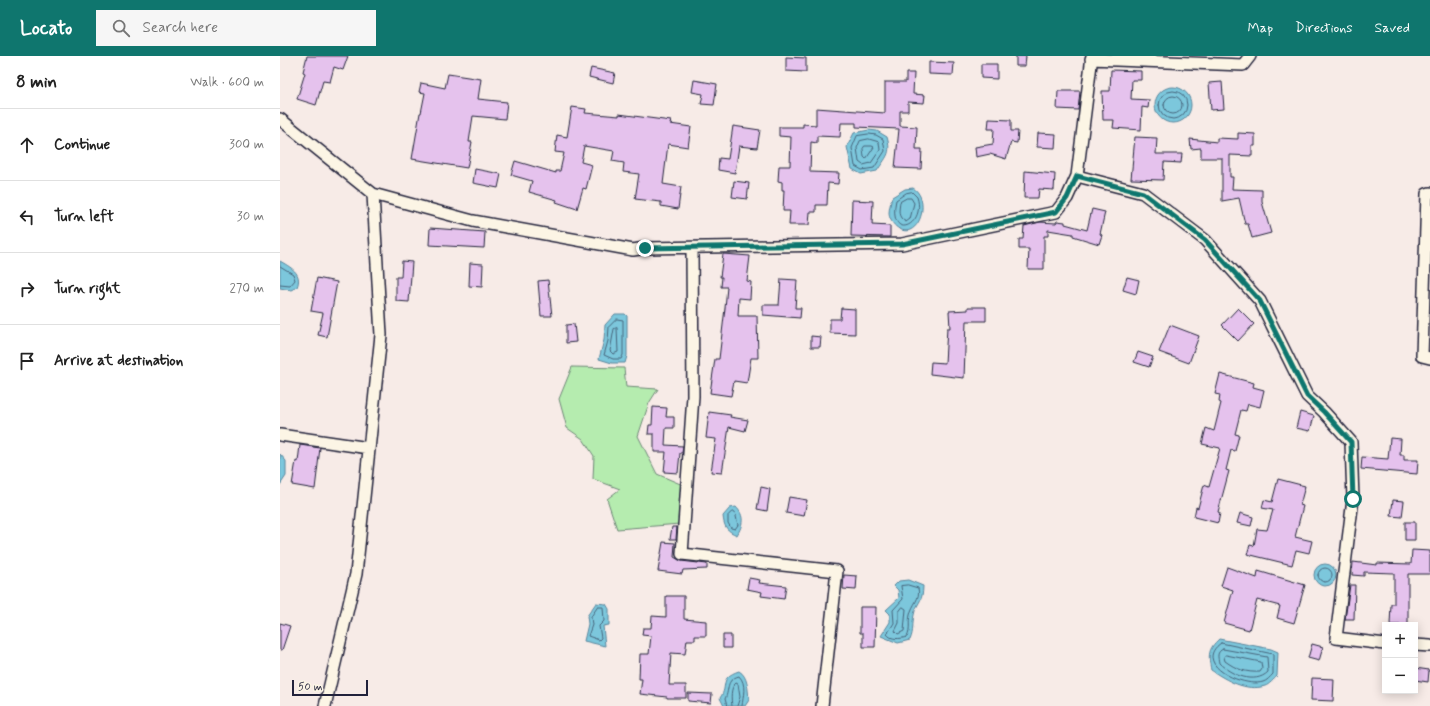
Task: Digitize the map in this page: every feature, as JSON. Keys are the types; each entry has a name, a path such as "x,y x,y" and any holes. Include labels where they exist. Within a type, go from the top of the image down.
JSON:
{"street":[{"path":"280,119 373,194 473,221 633,250 645,248 902,244 1056,212 1067,198 1077,176 1092,58 1243,64 1250,56"},
{"path":"1077,176 1143,193 1205,240 1260,301 1307,396 1324,412 1351,442 1353,499 1336,638 1382,644"},
{"path":"1430,193 1427,194 1422,356 1430,358"},
{"path":"325,706 356,574 380,335 373,194"},
{"path":"692,248 693,396 682,554 837,571 822,706"},
{"path":"280,435 369,448"},
{"path":"1418,645 1430,646"}],"green space":[{"path":"572,367 624,368 626,387 658,389 649,403 638,436 657,474 685,486 680,524 617,529 607,499 620,489 593,479 594,456 583,439 567,428 559,399"}],"water":[{"path":"1173,87 1186,92 1191,105 1186,118 1173,123 1160,118 1155,105 1160,92"},
{"path":"869,130 877,131 887,137 889,148 885,159 877,171 861,174 852,169 847,147 854,133"},
{"path":"913,188 920,197 922,210 921,216 915,227 906,231 899,229 893,223 889,216 889,209 892,197 905,189"},
{"path":"280,261 297,274 297,287 291,290 280,288"},
{"path":"615,314 625,314 627,316 627,356 625,363 612,363 599,359 604,340 605,325"},
{"path":"280,454 286,461 286,476 280,485"},
{"path":"736,507 742,517 741,528 737,535 727,528 724,523 723,516 730,508"},
{"path":"1321,564 1329,564 1336,571 1336,579 1329,586 1321,586 1314,579 1314,571"},
{"path":"908,580 923,586 923,592 913,618 910,640 898,643 881,636 890,622 890,614 886,610 899,598 898,590 894,586 899,581"},
{"path":"596,603 606,604 609,609 609,625 603,626 605,646 584,641 588,624 587,616"},
{"path":"1219,639 1271,649 1278,652 1277,676 1267,685 1251,687 1236,684 1217,674 1211,670 1209,656 1211,649"},
{"path":"739,671 746,680 749,700 745,706 724,706 720,698 723,694 726,679 728,676"}],"building":[{"path":"307,56 348,56 343,70 334,67 330,82 323,81 316,105 297,99 305,73 303,72"},
{"path":"1016,56 1026,56 1025,66 1016,66"},
{"path":"786,57 806,58 806,72 786,71"},
{"path":"929,62 954,63 953,75 929,74"},
{"path":"981,64 997,64 997,79 981,78"},
{"path":"591,68 615,73 613,83 589,77"},
{"path":"1111,70 1141,71 1141,80 1132,80 1131,99 1149,100 1148,108 1142,107 1141,130 1113,128 1114,120 1103,120 1102,91 1110,91"},
{"path":"906,73 914,73 913,94 925,95 924,103 908,102 908,111 900,111 900,126 917,127 916,149 922,149 921,169 895,168 899,129 856,127 856,123 841,123 840,137 817,136 817,143 811,142 810,172 839,173 838,184 828,183 827,205 816,205 816,212 810,212 809,225 789,225 790,211 783,211 784,190 782,190 782,182 778,181 779,166 790,166 791,137 779,136 779,127 803,127 803,124 816,125 816,108 885,113 885,82 906,82"},
{"path":"448,74 481,79 478,99 507,102 505,119 473,116 469,142 472,142 467,168 412,159 425,93 419,92 421,83 445,88"},
{"path":"694,80 717,84 714,105 701,104 703,94 692,92"},
{"path":"1222,82 1224,109 1211,110 1209,83"},
{"path":"1058,91 1080,91 1078,110 1057,109"},
{"path":"572,107 586,109 585,113 619,116 619,114 671,121 670,124 691,127 688,147 668,144 663,184 681,187 678,209 661,206 661,202 635,199 639,174 623,172 624,163 612,161 614,151 584,146 581,162 592,165 586,189 583,188 577,209 556,202 557,200 529,192 532,181 511,175 515,161 556,173 556,171 560,171 564,153 555,152 557,135 567,137"},
{"path":"989,119 1011,120 1011,131 1018,131 1017,143 1011,142 1006,159 990,154 976,157 975,147 993,144 994,129 988,129"},
{"path":"733,126 760,130 757,148 739,146 735,173 718,170 719,158 728,159"},
{"path":"1038,133 1056,134 1055,148 1037,147"},
{"path":"1238,133 1255,134 1255,146 1252,146 1252,156 1230,155 1230,177 1233,177 1232,189 1262,190 1262,202 1271,233 1252,238 1248,224 1245,224 1239,198 1222,201 1222,158 1201,158 1201,148 1191,149 1190,139 1217,142 1217,138 1238,139"},
{"path":"1135,137 1157,138 1156,154 1182,154 1181,163 1164,162 1163,180 1131,179"},
{"path":"475,169 501,174 498,188 473,183"},
{"path":"1025,171 1055,174 1054,190 1039,189 1038,198 1024,198"},
{"path":"734,181 749,183 747,199 732,197"},
{"path":"852,200 873,201 872,225 890,226 890,237 851,236"},
{"path":"1092,209 1105,212 1100,234 1102,235 1099,244 1073,236 1073,234 1048,230 1048,236 1044,236 1044,269 1028,269 1029,249 1019,249 1019,239 1023,239 1024,226 1040,222 1056,223 1057,221 1065,222 1065,224 1087,230"},
{"path":"430,228 485,232 484,248 429,245"},
{"path":"723,254 750,256 747,281 751,282 750,299 739,298 738,316 757,316 758,358 751,358 747,383 734,381 731,396 710,393 715,359 719,359 727,287 721,287 722,277 720,277"},
{"path":"402,261 412,262 409,302 396,301 396,277 401,277"},
{"path":"470,263 483,264 482,287 469,286"},
{"path":"1127,277 1139,280 1136,294 1123,290"},
{"path":"317,278 337,282 327,337 318,335 323,313 311,311"},
{"path":"781,279 797,280 795,308 801,308 800,318 763,315 763,305 779,305"},
{"path":"548,280 552,316 541,316 538,281"},
{"path":"968,307 986,307 986,321 966,321 964,378 930,374 931,362 945,363 947,328 950,328 949,311 968,310"},
{"path":"841,308 855,309 855,334 830,333 830,319 840,319"},
{"path":"1238,308 1254,324 1238,341 1222,325"},
{"path":"574,324 576,342 566,343 566,325"},
{"path":"1170,325 1199,336 1189,363 1159,352"},
{"path":"811,336 821,337 820,347 811,347"},
{"path":"1138,352 1153,357 1149,367 1134,362"},
{"path":"1220,374 1254,383 1253,387 1264,390 1260,407 1248,404 1246,411 1241,410 1235,434 1239,435 1235,451 1231,450 1226,470 1229,471 1218,512 1220,513 1218,523 1194,517 1204,485 1209,487 1220,448 1202,444 1206,428 1214,431 1221,403 1219,402 1220,395 1215,394"},
{"path":"653,407 667,408 666,417 674,417 674,428 666,428 665,445 683,446 682,453 680,453 678,473 664,472 666,452 654,452 654,434 648,434 649,425 652,425"},
{"path":"709,412 731,415 730,417 748,420 745,431 729,427 722,473 711,472 716,439 706,438"},
{"path":"1300,412 1314,416 1310,431 1296,428"},
{"path":"1390,438 1401,439 1400,455 1404,455 1404,460 1418,460 1417,474 1361,469 1362,457 1388,459"},
{"path":"300,445 320,448 315,489 292,485 296,461 298,462"},
{"path":"1278,479 1305,486 1300,505 1303,506 1295,537 1312,541 1309,553 1296,550 1292,565 1247,554 1250,545 1254,546 1257,529 1267,530 1273,510 1262,508 1264,500 1272,502"},
{"path":"761,487 770,489 767,511 757,509"},
{"path":"789,497 807,500 804,516 786,513"},
{"path":"1393,500 1404,501 1402,517 1391,516"},
{"path":"1240,513 1253,517 1251,526 1237,523"},
{"path":"1405,522 1415,522 1415,540 1405,540"},
{"path":"672,527 677,527 676,539 670,539"},
{"path":"663,542 675,543 674,557 681,561 707,564 707,569 683,570 682,574 658,571"},
{"path":"1412,550 1430,551 1430,574 1408,574 1408,622 1390,622 1391,604 1394,604 1394,573 1364,572 1364,576 1352,575 1353,562 1377,565 1377,563 1411,564"},
{"path":"1227,567 1257,578 1258,571 1305,585 1294,623 1277,618 1280,606 1257,600 1249,630 1224,623 1233,590 1221,586"},
{"path":"844,575 857,576 856,590 843,589"},
{"path":"749,578 760,580 759,583 786,586 784,599 761,596 762,592 747,589"},
{"path":"1350,585 1355,585 1354,619 1345,619"},
{"path":"666,596 684,596 684,619 706,621 706,636 695,636 695,640 687,640 685,654 671,653 669,685 686,685 686,698 667,698 640,694 642,679 639,679 640,654 649,654 651,636 642,635 643,628 651,628 652,616 666,617"},
{"path":"860,607 876,607 875,647 863,647 863,633 860,633"},
{"path":"280,623 290,626 282,650 280,650"},
{"path":"723,635 731,635 731,648 723,648"},
{"path":"1312,644 1323,647 1319,661 1308,658"},
{"path":"1418,668 1429,670 1428,682 1418,680"},
{"path":"1312,678 1334,679 1333,701 1311,700"},
{"path":"688,693 712,694 711,703 688,701"}],"route":[{"path":"645,248 902,244 1056,212 1067,198 1077,176 1143,193 1205,240 1260,301 1307,396 1324,412 1351,442 1354,476 1353,499"}]}
